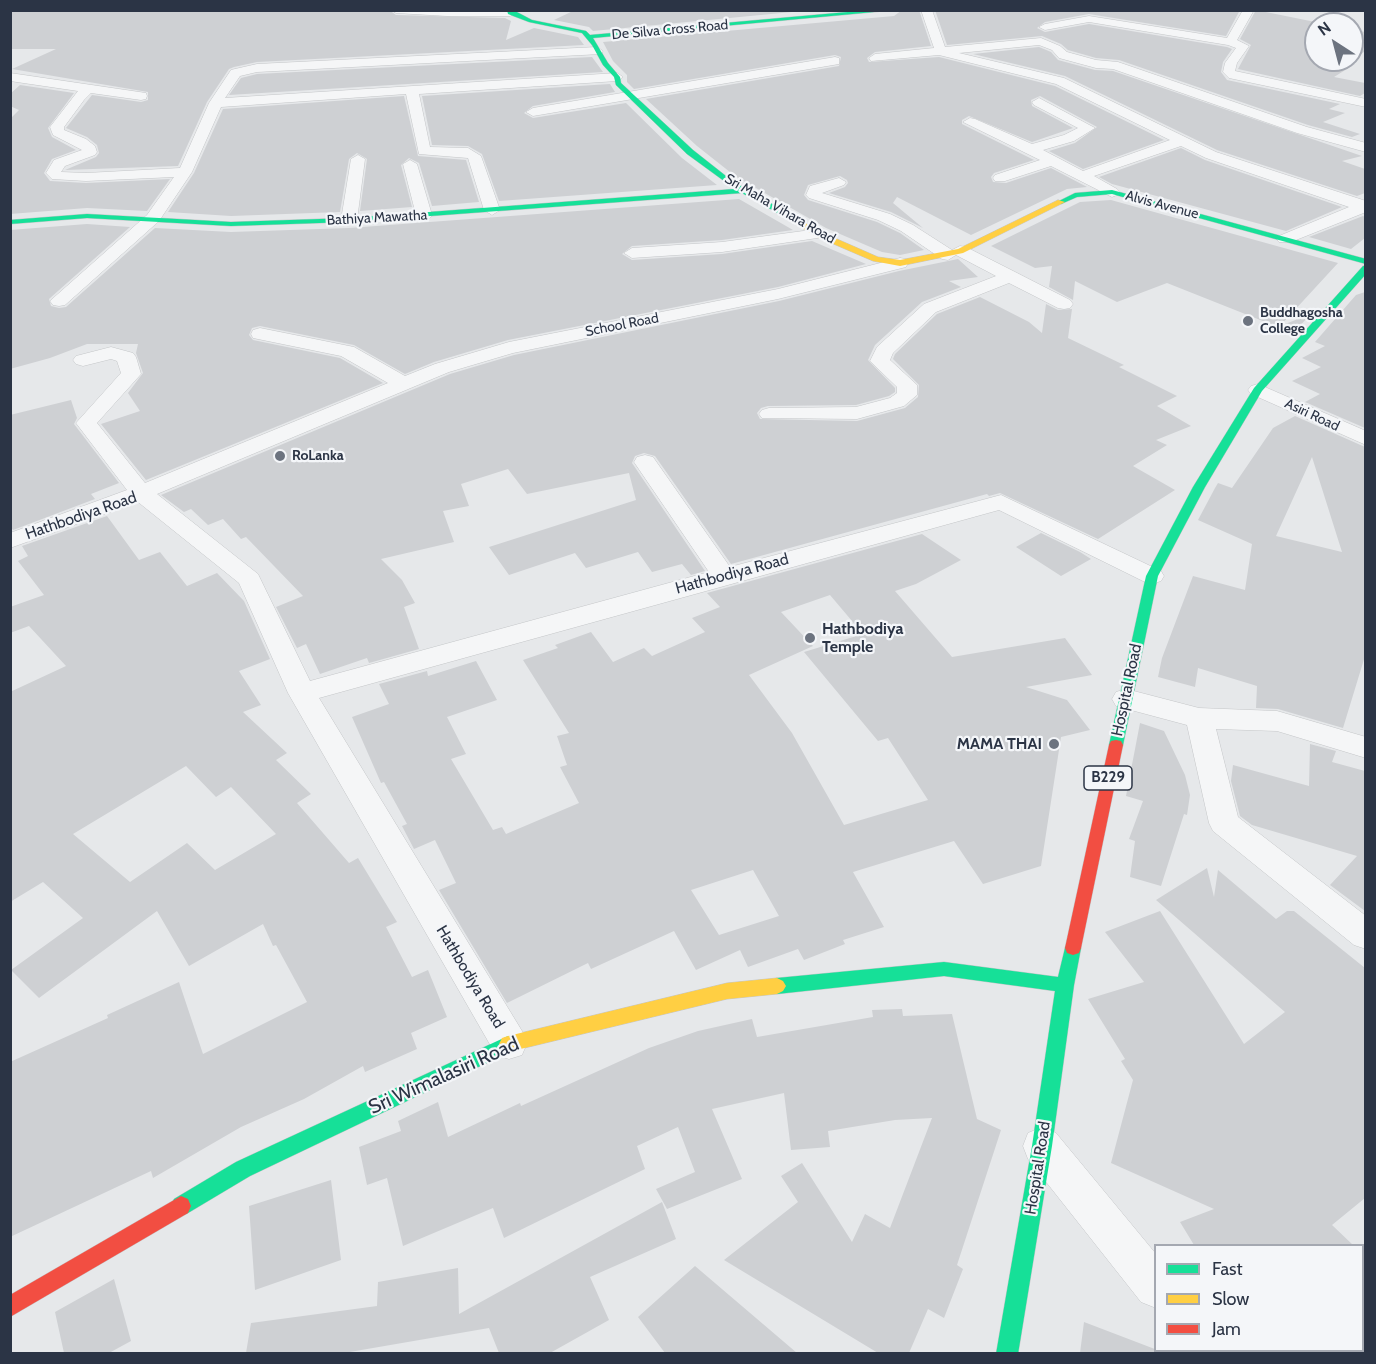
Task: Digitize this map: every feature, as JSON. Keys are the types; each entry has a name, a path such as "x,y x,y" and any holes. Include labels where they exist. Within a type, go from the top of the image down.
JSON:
{"street":[{"path":"396,10 447,14 510,12 559,28 584,32 590,37"},
{"name":"De Silva Cross Road","path":"590,37 850,12 894,10"},
{"path":"927,10 941,52"},
{"path":"1230,42 1250,10"},
{"path":"1045,27 1089,19 1230,42 1243,46 1231,63 1229,72 1233,75 1365,103"},
{"name":"Sri Maha Vihara Road","path":"590,37 605,64 617,77 618,84 690,152 743,190 818,234 876,259 900,263"},
{"path":"875,58 1041,41 1056,48 1063,55 1096,64 1114,65 1302,130 1365,148"},
{"path":"59,301 153,218 185,172 216,103 235,73 257,68 597,51"},
{"path":"941,52 1060,81 1211,155 1364,207"},
{"path":"533,112 836,61"},
{"path":"10,77 83,92"},
{"path":"216,103 617,77"},
{"path":"10,88 141,96"},
{"path":"83,92 57,128 58,132 81,142 90,149 90,153 59,163 53,173 57,176 86,177 185,172"},
{"path":"412,92 424,151 468,152 474,156 492,210"},
{"path":"1031,149 1069,138 1088,128 1039,102"},
{"name":"Alvis Avenue","path":"970,122 1031,149 1112,192 1365,262"},
{"path":"1081,176 1182,141"},
{"path":"349,220 358,159"},
{"path":"1000,178 1052,161"},
{"path":"410,164 424,215"},
{"path":"839,182 815,189 814,195 907,228 954,253 1064,304"},
{"name":"Bathiya Mawatha","path":"10,222 87,216 231,224 349,220 743,190"},
{"name":"School Road","path":"141,493 442,368 509,348 777,294 900,263 954,253 1075,195 1112,192"},
{"path":"1285,239 1364,207"},
{"path":"632,253 722,247 818,234"},
{"name":"Hospital Road","path":"1007,1353 1042,1146 1065,986 1152,576 1199,487 1258,390 1365,268"},
{"path":"769,414 857,413 897,402 907,395 907,385 880,361 884,351 930,308 1009,277"},
{"path":"260,334 347,351 404,384"},
{"path":"83,360 111,352 126,357 131,374 86,423 141,493"},
{"name":"Asiri Road","path":"1258,390 1365,440"},
{"path":"645,462 724,576"},
{"name":"Hathbodiya Road","path":"10,541 141,493 249,579 302,693 509,1043"},
{"name":"Hathbodiya Road","path":"302,693 1001,502 1152,576"},
{"path":"1126,699 1199,718 1277,721 1365,748"},
{"path":"1199,718 1224,823 1365,935"},
{"name":"Sri Wimalasiri Road","path":"10,1307 243,1169 509,1043 727,991 944,969 1065,986"},
{"path":"1042,1146 1154,1286"}],"building":[{"path":"10,10 389,10 396,15 505,18 511,21 506,40 534,28 578,37 584,45 257,62 234,67 229,69 207,102 178,166 65,170 96,157 99,153 97,145 87,137 66,128 92,95 141,102 148,100 148,92 12,69 56,49 10,49"},
{"path":"575,10 813,10 593,31 589,27 554,20"},
{"path":"902,10 919,10 931,46 875,52 867,58 869,62 939,57 1055,86 1164,140 1083,169 1049,151 1075,143 1097,127 1040,96 1031,100 1032,106 1073,128 1032,142 969,116 962,120 962,124 1034,160 994,173 991,177 993,182 1006,183 1051,168 1087,187 1067,189 971,235 897,197 893,203 923,228 891,212 829,193 845,187 848,183 840,176 808,185 804,195 808,200 877,222 900,233 924,250 900,255 882,252 826,228 735,176 697,146 646,99 839,66 841,57 835,55 634,89 627,82 627,75 613,61 603,42 894,16"},
{"path":"935,10 1240,10 1226,36 1089,14 1045,22 1037,28 1045,32 1089,24 1227,47 1232,49 1223,62 1221,72 1227,80 1340,104 1329,109 1345,113 1323,122 1360,134 1352,137 1308,125 1119,60 1096,58 1068,50 1061,44 1042,36 947,45"},
{"path":"1256,10 1304,20 1304,72 1342,72 1334,77 1365,83 1365,93 1360,96 1238,69 1251,45 1240,39"},
{"path":"1039,47 1051,52 1058,60 1095,70 1113,71 1362,156 1342,161 1365,169 1365,193 1357,196 1217,150 1065,76 973,54"},
{"path":"592,57 603,72 229,95 241,78 257,74"},
{"path":"610,84 615,92 533,106 524,113 533,118 626,103 682,158 717,185 499,201 482,154 468,146 432,145 422,96"},
{"path":"20,85 74,93 48,128 52,137 76,150 52,159 44,173 50,181 86,183 170,179 147,211 87,208 10,214 10,119 19,110 10,106 10,94"},
{"path":"404,96 418,156 466,160 479,202 432,206 419,163 409,158 401,165 412,207 360,211 367,159 357,153 349,159 340,212 231,216 168,212 194,173 223,109"},
{"path":"1181,148 1205,160 1342,207 1286,231 1112,184 1099,177"},
{"path":"739,199 793,230 722,240 632,246 622,254 632,260 722,254 812,241 866,264 778,287 508,340 434,362 405,374 354,345 260,326 252,328 249,335 253,340 340,358 383,383 146,480 101,424 140,411 128,393 143,373 136,353 138,344 87,344 50,358 10,369 10,230 87,224 130,227 49,299 51,306 59,308 66,307 155,228 231,232 349,228"},
{"path":"1111,200 1338,263 1280,326 1311,314 1293,333 1167,283 1117,302 1075,281 1073,300 1049,287 1052,266 1035,268 991,246 1080,202"},
{"path":"1365,217 1365,238 1351,249 1309,237"},
{"path":"958,259 978,277 949,281 961,287 922,302 875,345 868,360 895,388 895,392 889,396 856,405 768,406 761,408 757,413 760,419 857,421 905,408 918,397 919,385 893,359 895,354 937,314 980,297 1029,322 1042,333 1046,304 1058,310 1072,309 1068,338 1124,365 1119,367 1177,396 1157,406 1191,426 1156,440 1167,445 1133,466 1175,490 1098,539 1000,493 989,496 987,494 731,564 655,456 644,453 635,456 632,463 705,571 691,575 682,564 652,572 638,552 586,568 575,553 509,575 489,547 636,500 629,473 527,494 508,469 461,484 469,506 443,511 454,542 381,559 402,580 415,603 404,607 419,649 369,663 367,658 320,674 306,644 297,648 276,607 303,596 246,537 241,539 223,519 208,525 191,509 184,512 161,495 450,374 514,355 779,301"},
{"path":"1365,292 1365,428 1305,402 1320,394 1292,381 1321,367 1302,358 1325,346 1315,342 1356,295"},
{"path":"71,400 77,418 74,424 119,483 91,494 95,499 13,530 10,526 10,415"},
{"path":"1295,416 1365,447 1365,656 1343,728 1278,709 1256,708 1257,686 1198,668 1195,687 1158,677 1162,658 1193,576 1245,590 1252,544 1198,520 1218,483 1232,488 1273,428","holes":["1312,457 1342,552 1276,536"]},
{"path":"107,516 139,560 160,552 187,586 217,573 244,601 270,659 239,671 261,705 243,712 287,753 276,760 311,794 297,803 349,863 358,858 397,922 386,927 412,977 428,970 447,1017 411,1033 417,1049 365,1072 363,1066 304,1099 241,1127 153,1178 151,1171 10,1237 10,1062 108,1018 107,1015 179,982 203,1054 307,1002 276,945 273,946 263,924 189,966 157,911 39,998 11,970 83,918 43,882 10,902 10,692 66,666 29,626 10,633 10,607 44,595 18,561 28,556 22,546","holes":["186,766 216,797 231,787 276,834 215,870 187,843 130,882 73,834"]},
{"path":"1041,533 1091,559 1061,576 1016,547"},
{"path":"922,534 961,560 916,584 895,591 952,657 1065,638 1092,675 1026,687 1067,700 1090,730 1061,737 1041,866 983,884 954,841 853,872 884,927 843,940 845,944 804,960 798,949 748,967 740,950 696,970 674,931 591,969 588,963 507,1003 439,890 456,883 435,840 414,849 402,826 407,824 384,782 381,783 352,717 389,704 379,684 427,671 428,676 476,661 497,700 447,717 466,754 451,759 493,830 502,827 506,834 579,803 560,767 567,765 557,736 569,733 523,660 558,648 555,645 591,632 613,662 644,648 652,656 705,632 692,618 720,607 707,593","holes":["830,595 863,634 804,652 878,741 888,738 928,800 844,825 792,733 749,675 813,646 781,612","753,870 779,916 719,935 691,890"]},
{"path":"1140,723 1164,731 1185,775 1190,795 1187,815 1184,814 1161,886 1130,877 1135,841 1129,839 1143,801 1126,796"},
{"path":"1310,744 1336,751 1332,762 1365,771 1365,911 1330,885 1357,856 1252,825 1240,816 1231,781 1233,765 1309,786"},
{"path":"1207,868 1214,897 1218,870 1276,919 1287,911 1294,911 1365,968 1365,1198 1332,1225 1352,1244 1193,1244 1180,1222 1214,1209 1111,1163 1133,1080 1121,1061 1125,1059 1088,999 1144,982 1105,932 1160,911 1244,1044 1285,1012 1156,900"},
{"path":"902,1009 903,1016 952,1014 977,1119 1001,1130 957,1265 963,1269 944,1318 928,1309 909,1353 878,1353 724,1260 798,1202 781,1176 802,1163 852,1242 865,1214 890,1228 932,1118 895,1120 828,1131 830,1147 791,1150 784,1093 712,1109 742,1179 667,1209 656,1189 695,1172 678,1127 637,1146 645,1169 504,1238 493,1208 403,1246 387,1178 367,1185 359,1147 401,1131 398,1121 438,1102 448,1137 520,1103 521,1106 649,1048 698,1031 752,1019 757,1037 873,1017 872,1010"},
{"path":"331,1180 341,1260 255,1290 249,1206"},
{"path":"662,1202 676,1239 590,1277 609,1320 550,1353 499,1353 489,1328 344,1353 246,1353 251,1323 377,1306 378,1282 458,1268 459,1314"},
{"path":"695,1266 797,1353 665,1353 638,1317"},
{"path":"114,1279 131,1341 109,1353 64,1353 55,1312"},
{"path":"1084,1322 1154,1349 1154,1352 1160,1352 1160,1353 1080,1353"}],"traffic: fast":[{"path":"510,10 510,13 531,21 584,32 595,44 605,64 617,77 618,84 690,152 728,182 790,218"},
{"path":"590,37 894,10"},
{"path":"10,222 87,216 231,224 349,220 743,191"},
{"path":"1061,202 1075,195 1112,192 1366,262"},
{"path":"1116,745 1152,576 1199,487 1258,390 1366,268"},
{"path":"1007,1354 1042,1146 1065,985 1073,948"},
{"path":"777,986 944,969 1065,985"},
{"path":"181,1206 243,1169 508,1044"}],"traffic: slow":[{"path":"790,218 818,234 876,259 900,263 960,251 1061,202"},
{"path":"508,1044 727,991 777,986"}],"traffic: jam":[{"path":"1073,948 1116,745"},
{"path":"10,1307 181,1206"}],"place":[{"name":"Buddhagosha College","path":"1248,321"},
{"name":"RoLanka","path":"280,456"},
{"name":"Hathbodiya Temple","path":"810,638"},
{"name":"MAMA THAI","path":"1054,744"}]}
